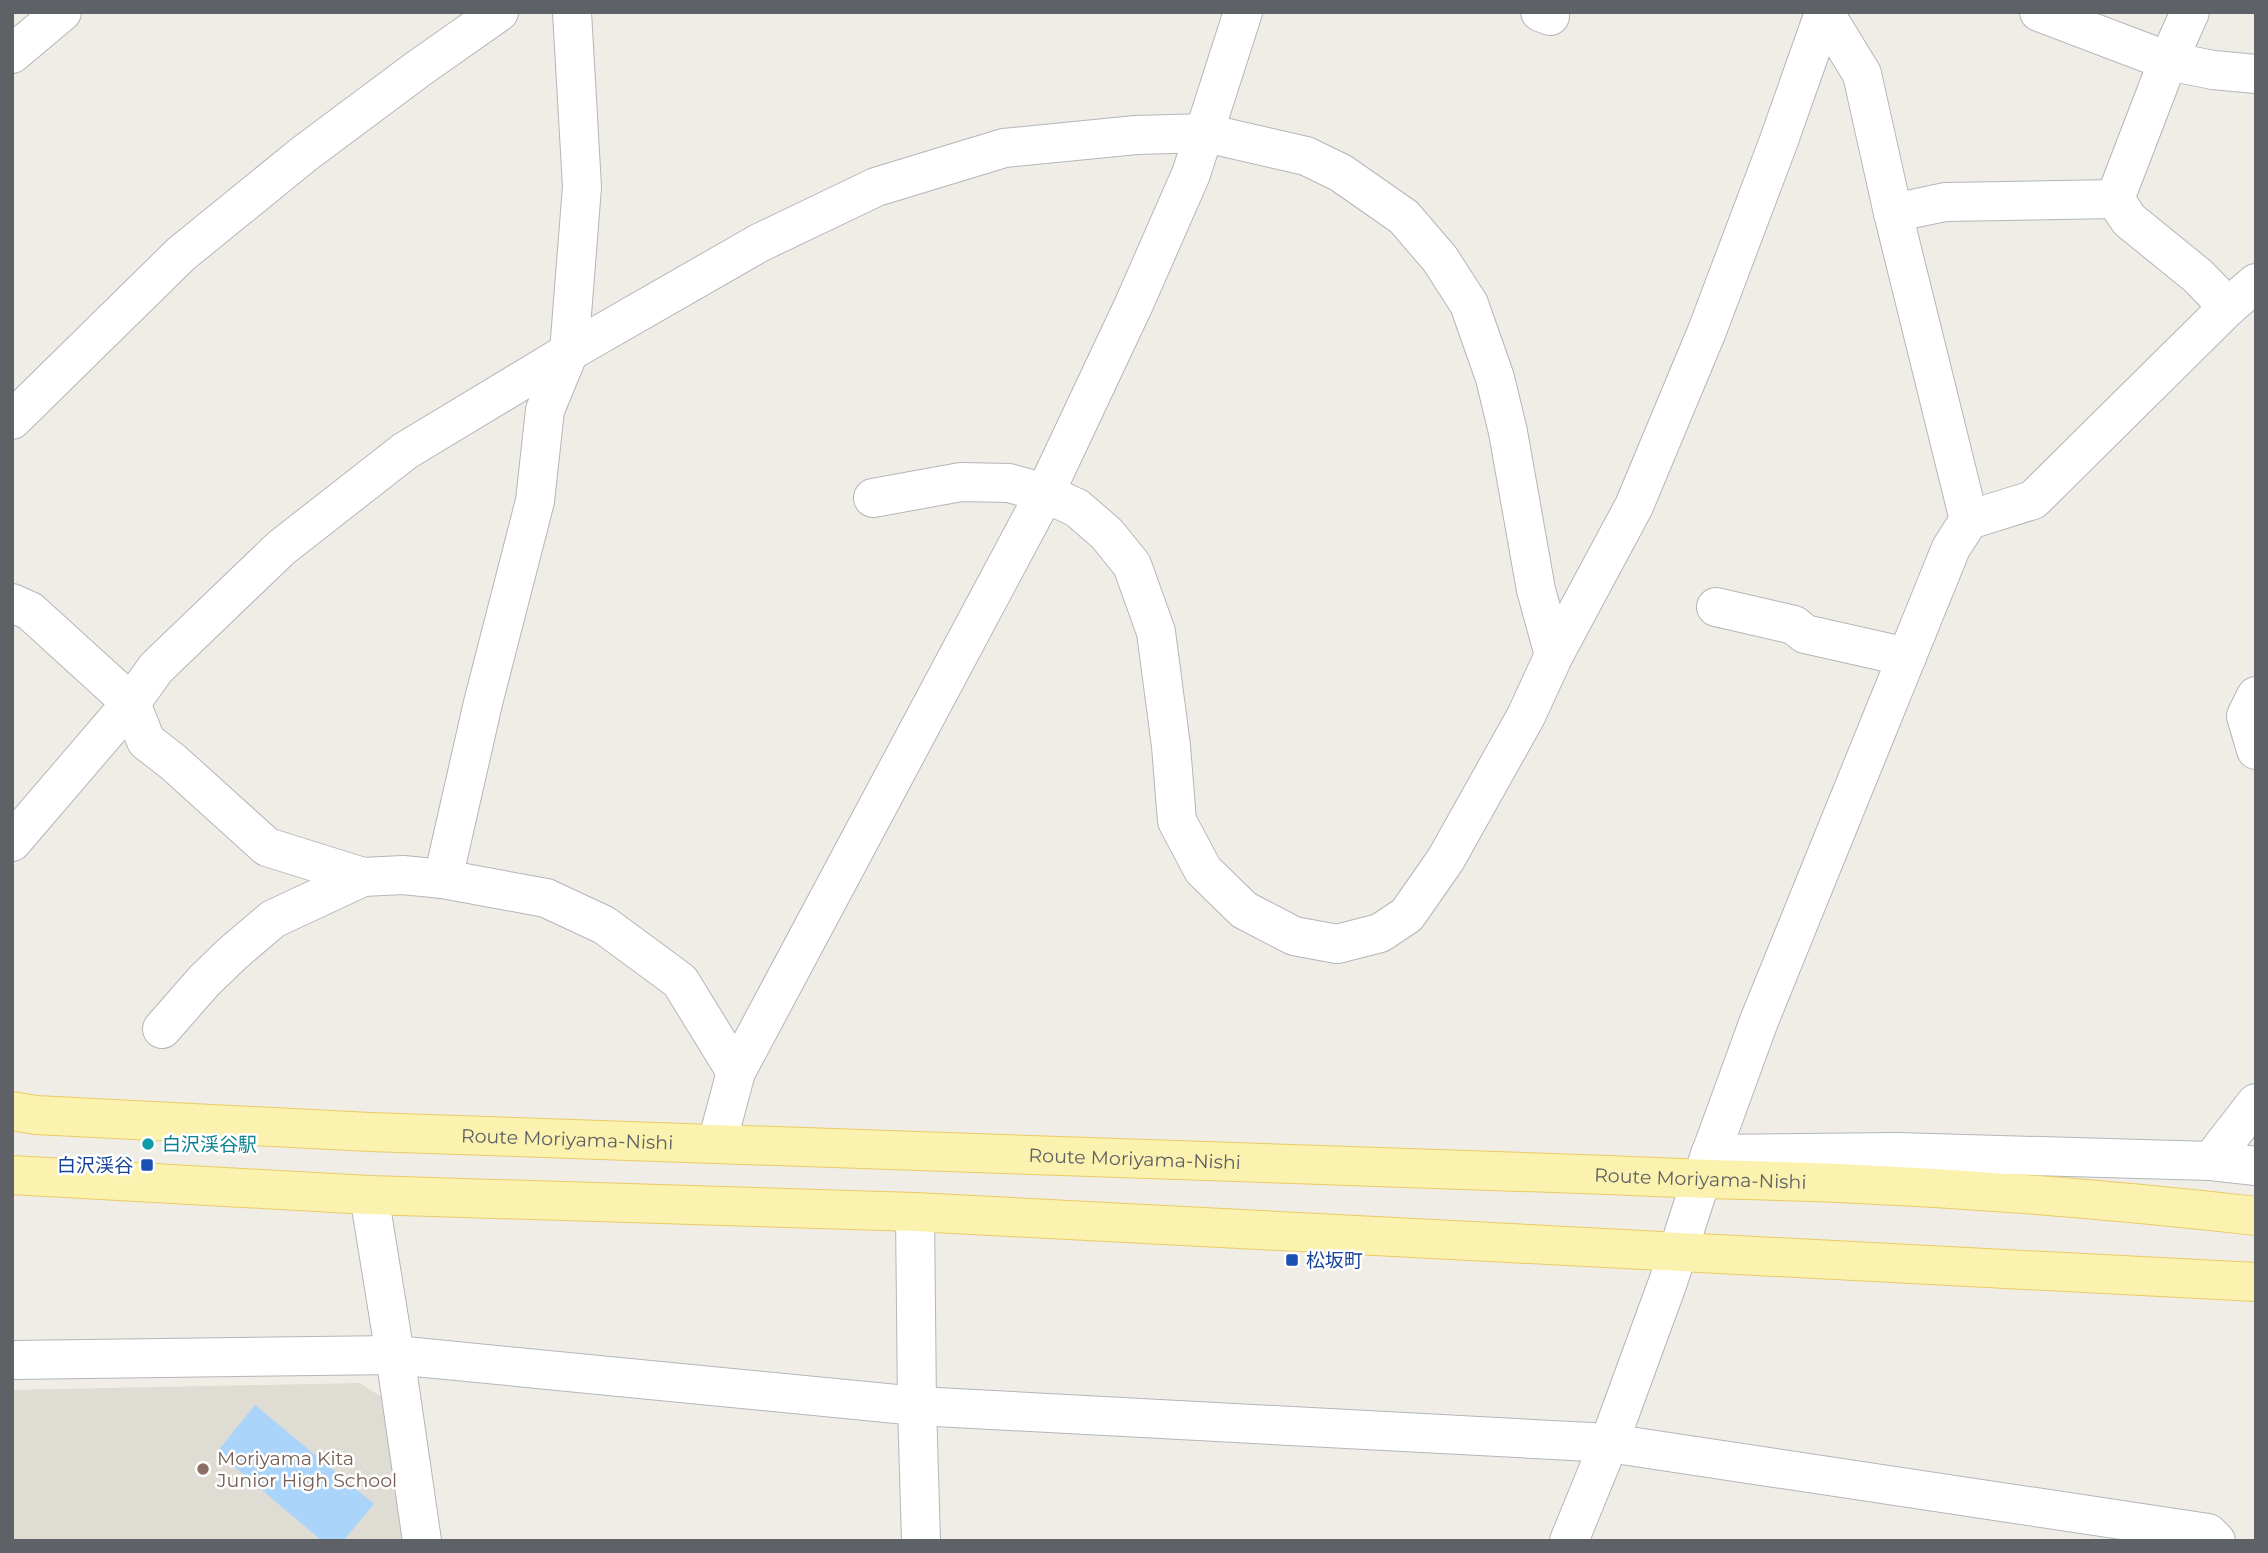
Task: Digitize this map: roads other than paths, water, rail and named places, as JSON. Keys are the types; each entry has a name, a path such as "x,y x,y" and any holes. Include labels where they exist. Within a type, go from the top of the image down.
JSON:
{"main road":[{"name":"Route Moriyama-Nishi","path":"12,1111 36,1115 370,1132 1609,1175 1706,1167 1838,1183 2131,1201 2256,1216"},
{"path":"12,1175 369,1195 915,1212 2256,1282"}],"street":[{"path":"12,420 181,254 304,154 499,12"},
{"path":"443,879 483,703 535,501 544,410 569,352 582,187 572,12"},
{"path":"717,1143 736,1072 1045,493 1134,304 1191,174 1243,12"},
{"path":"2039,12 2168,61 2256,74"},
{"path":"2115,199 2168,61 2190,12"},
{"path":"1824,13 1862,74 1893,213 1969,520"},
{"path":"873,498 961,482 1009,483 1045,493 1077,508 1107,534 1132,565 1156,632 1171,746 1177,821 1203,870 1244,910 1294,936 1337,944 1380,933 1407,915 1446,859 1526,716 1554,655 1634,506 1707,331 1824,13"},
{"path":"12,54 45,18"},
{"path":"12,842 131,702 156,668 281,548 405,451 569,352 759,243 876,187 1004,148 1136,135 1206,133 1306,156 1341,173 1404,217 1440,258 1469,304 1495,378 1508,432 1536,590 1554,655"},
{"path":"1893,213 1945,202 2115,199"},
{"path":"1569,1541 1609,1443 1679,1252 1706,1167 1759,1021 1951,548 1969,520 2033,500 2242,295 2198,276 2129,220 2115,199"},
{"path":"12,603 30,611 131,702 146,741 267,847 363,877 403,875 443,879 546,898 604,925 680,981 736,1072"},
{"path":"1716,607 1794,625 1805,634 1907,657"},
{"path":"2256,696 2246,716 2256,750"},
{"path":"162,1029 204,981 273,919 363,877"},
{"path":"2211,1161 2256,1103"},
{"path":"1706,1167 1897,1153 2211,1161 2256,1166"},
{"path":"369,1195 396,1355 422,1541"},
{"path":"915,1212 921,1541"},
{"path":"12,1360 396,1355 917,1406 1609,1443 2208,1532 2216,1541"}],"water":[{"path":"255,1405 374,1504 343,1541 322,1541 217,1452"}],"place":[{"name":"白沢渓谷駅","path":"148,1144"},
{"name":"白沢渓谷","path":"147,1165"},
{"name":"松坂町","path":"1292,1260"},
{"name":"Moriyama Kita Junior High School","path":"203,1469"}]}
